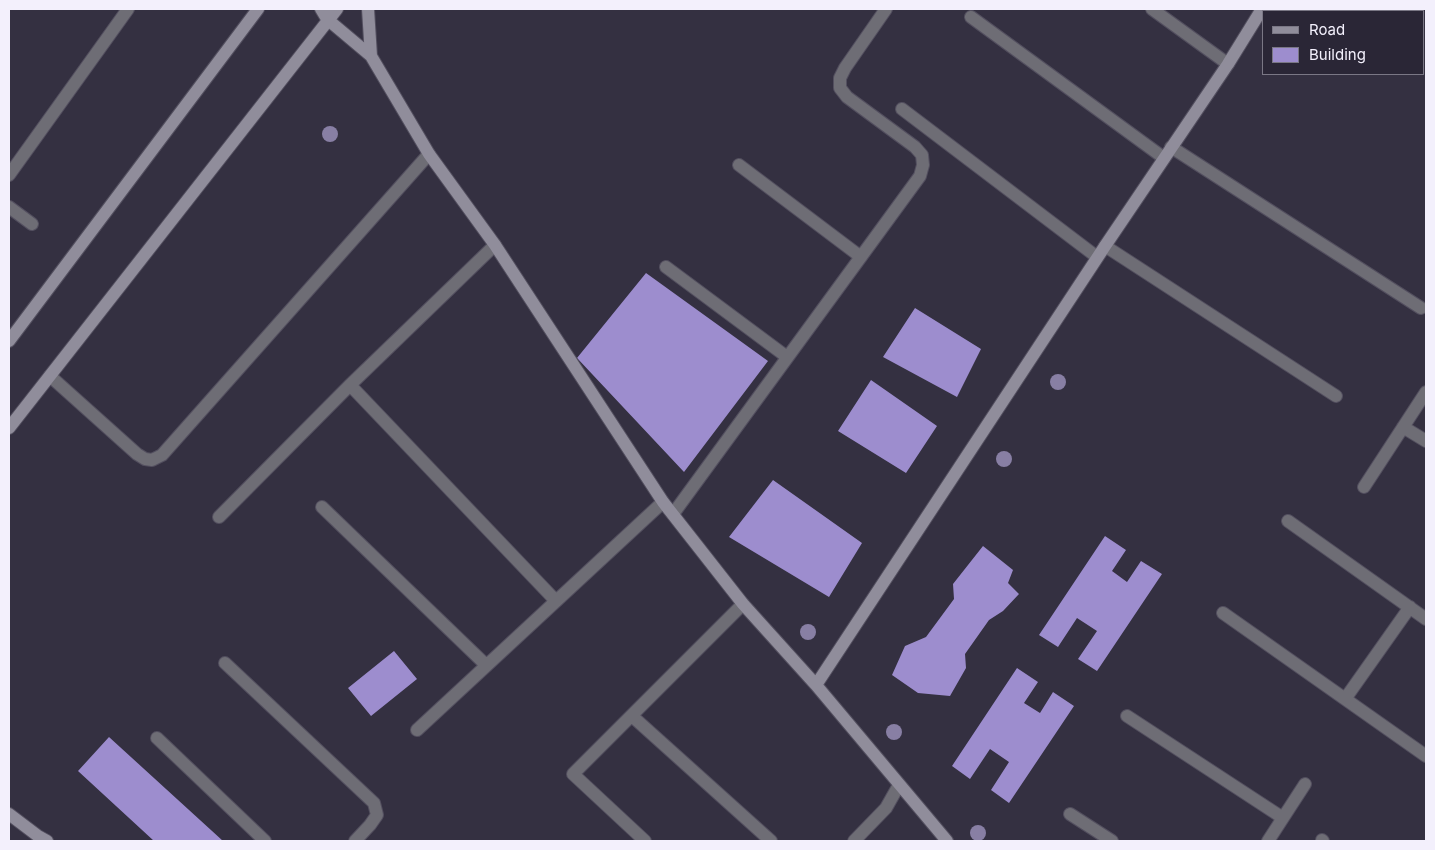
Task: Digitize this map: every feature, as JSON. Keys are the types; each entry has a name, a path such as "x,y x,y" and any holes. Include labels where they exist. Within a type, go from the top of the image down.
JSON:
{"street":[{"path":"9,175 128,9"},
{"path":"9,341 258,9"},
{"path":"9,428 324,14 337,9"},
{"path":"368,9 371,56"},
{"path":"673,514 920,176 923,165 922,156 915,147 847,97 840,88 840,78 845,68 886,9"},
{"path":"1152,9 1228,64"},
{"path":"816,685 1101,251 1228,64 1262,9"},
{"path":"324,14 371,56 429,154 495,245 663,502 743,604 816,685 947,841"},
{"path":"972,17 1164,158"},
{"path":"902,108 1101,251 1336,396"},
{"path":"1171,147 1421,308"},
{"path":"50,376 137,454 145,459 152,460 162,455 429,154"},
{"path":"739,165 861,257"},
{"path":"9,207 32,224"},
{"path":"220,517 350,386 495,245"},
{"path":"666,267 787,357"},
{"path":"350,386 556,600"},
{"path":"1364,487 1426,392"},
{"path":"1403,427 1426,441"},
{"path":"417,730 663,502"},
{"path":"322,507 486,665"},
{"path":"1288,521 1426,619"},
{"path":"645,841 573,774 743,604"},
{"path":"1345,699 1410,607"},
{"path":"1223,613 1426,756"},
{"path":"225,663 374,803 377,815 355,841"},
{"path":"632,716 771,841"},
{"path":"1127,716 1283,818"},
{"path":"157,738 265,841"},
{"path":"1268,841 1305,784"},
{"path":"854,841 886,808 899,785"},
{"path":"9,814 47,841"},
{"path":"1070,814 1112,841"}],"building":[{"path":"646,273 768,361 684,472 577,358"},
{"path":"915,308 981,349 957,397 883,357"},
{"path":"871,380 937,426 906,473 838,431"},
{"path":"773,480 862,543 829,597 729,537"},
{"path":"1105,536 1126,550 1112,571 1127,582 1141,561 1162,574 1097,671 1078,659 1097,631 1077,618 1058,647 1039,635"},
{"path":"983,546 1013,570 1008,583 1019,594 1003,611 989,620 965,654 966,668 950,696 918,693 892,675 905,646 926,637 954,599 953,584"},
{"path":"394,651 417,679 371,716 348,688"},
{"path":"1017,668 1038,682 1024,703 1040,713 1053,692 1074,706 1009,803 991,790 1009,762 990,749 970,779 952,766"},
{"path":"109,737 223,841 154,841 78,771"}]}
